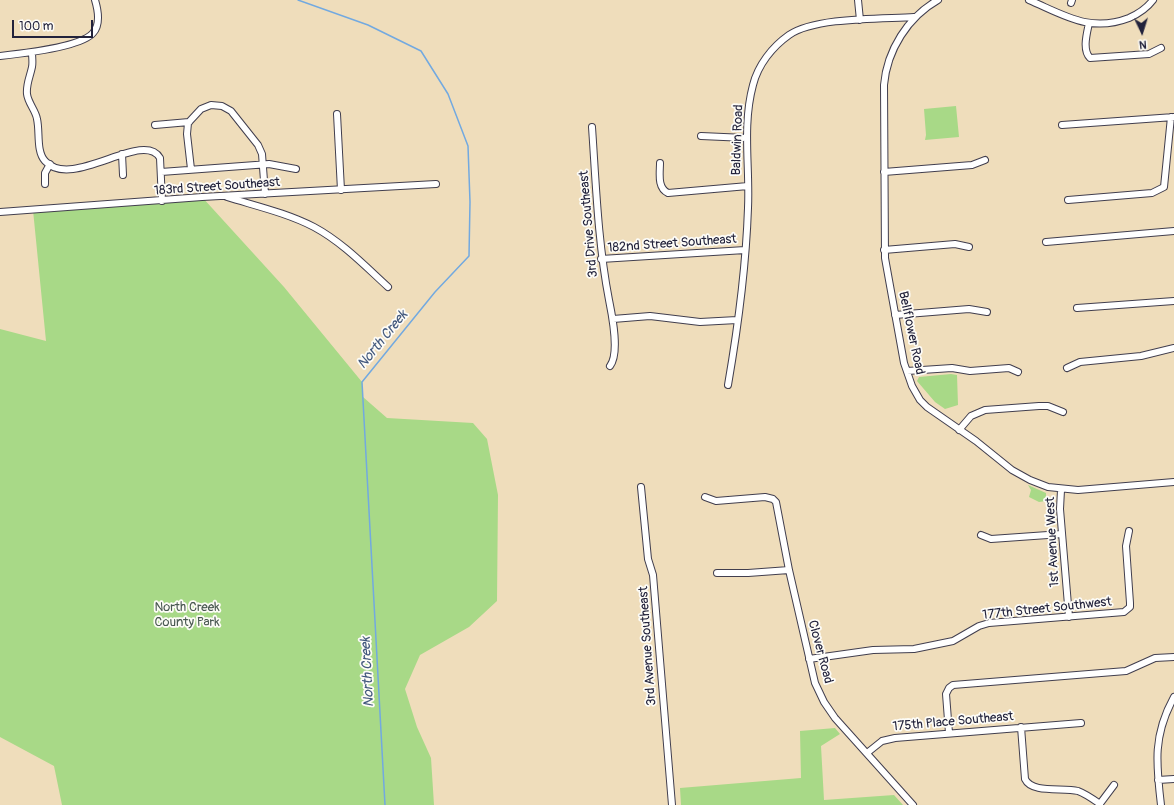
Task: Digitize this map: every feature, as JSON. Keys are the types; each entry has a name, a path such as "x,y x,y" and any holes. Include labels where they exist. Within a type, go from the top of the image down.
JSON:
{"street":[{"path":"0,56 32,52 80,41 93,33 97,25 98,15 95,0"},
{"path":"858,0 860,20"},
{"path":"914,17 938,0"},
{"path":"1029,0 1077,20 1103,25 1116,23 1134,16 1149,5 1153,0"},
{"name":"Baldwin Road","path":"728,385 738,320 745,250 748,186 746,138 750,101 755,76 762,62 777,45 790,34 807,27 860,20 914,17"},
{"name":"Bellflower Road","path":"914,17 894,48 886,72 884,250 906,371 915,392 927,407 1021,475 1039,484 1061,490 1078,490 1174,482"},
{"path":"1089,23 1085,49 1086,55 1090,58 1149,54 1161,48"},
{"path":"32,52 33,66 27,85 27,96 37,118 41,153 45,161 52,166 75,168 90,165 122,154 142,151 157,153 160,158 162,201"},
{"path":"191,169 186,134 189,122 201,109 211,105 222,106 231,111 243,124 258,145 262,154 266,194"},
{"path":"337,114 341,190"},
{"path":"1062,125 1173,117 1164,188 1152,193 1068,200"},
{"path":"155,125 189,122"},
{"name":"3rd Drive Southeast","path":"592,127 601,259 613,319 614,355 610,366"},
{"path":"701,136 746,138"},
{"path":"122,154 123,175"},
{"path":"884,172 972,165 985,160"},
{"path":"660,163 661,187 663,191 668,193 748,186"},
{"path":"161,172 263,164 296,169"},
{"path":"45,184 45,173 52,166"},
{"name":"183rd Street Southeast","path":"0,212 223,196 436,184"},
{"path":"223,196 270,210 313,227 334,239 388,287"},
{"path":"1046,242 1174,231"},
{"path":"884,250 955,244 969,247"},
{"name":"182nd Street Southeast","path":"601,259 745,250"},
{"path":"1077,308 1174,301"},
{"path":"895,315 969,309 987,312"},
{"path":"613,319 650,316 700,322 738,320"},
{"path":"1067,368 1080,362 1141,356 1174,348"},
{"path":"906,371 952,368 970,371 1010,368 1018,372"},
{"path":"959,430 971,416 985,410 1048,406 1063,412"},
{"name":"3rd Avenue Southeast","path":"641,487 648,559 653,575 672,805"},
{"name":"1st Avenue West","path":"1061,490 1060,510 1069,617"},
{"name":"Clover Road","path":"705,497 716,501 765,497 773,499 777,506 789,570 815,683 824,702 913,805"},
{"name":"177th Street Southwest","path":"809,659 874,650 914,649 953,641 979,626 989,623 1124,612 1130,607 1126,546 1129,531"},
{"path":"981,535 992,539 1062,534"},
{"path":"717,573 748,573 789,570"},
{"path":"949,733 946,694 948,688 957,684 1126,671 1155,658 1174,657"},
{"path":"1161,805 1156,756 1158,737 1164,718 1174,696"},
{"name":"175th Place Southeast","path":"867,753 882,741 888,739 1081,723"},
{"path":"1021,727 1025,778 1030,786 1076,791 1099,804 1114,785"},
{"path":"1158,780 1174,779"}],"green space":[{"path":"956,106 959,137 925,140 924,109"},
{"name":"North Creek County Park","path":"202,197 284,287 362,382 363,397 387,418 473,423 487,439 498,495 497,601 469,627 420,655 405,689 417,727 431,758 434,805 62,805 54,766 0,737 0,329 46,341 33,210"},
{"path":"951,374 957,375 958,405 945,409 935,402 917,381 919,377"},
{"path":"1028,485 1046,493 1046,501 1039,502 1029,497 1031,490"},
{"path":"835,728 840,734 821,746 824,800 894,795 903,805 681,805 680,788 801,778 800,731"}],"waterway":[{"name":"North Creek","path":"298,0 368,25 421,51 448,94 468,146 470,202 469,256 435,292 362,382 385,805"}]}
